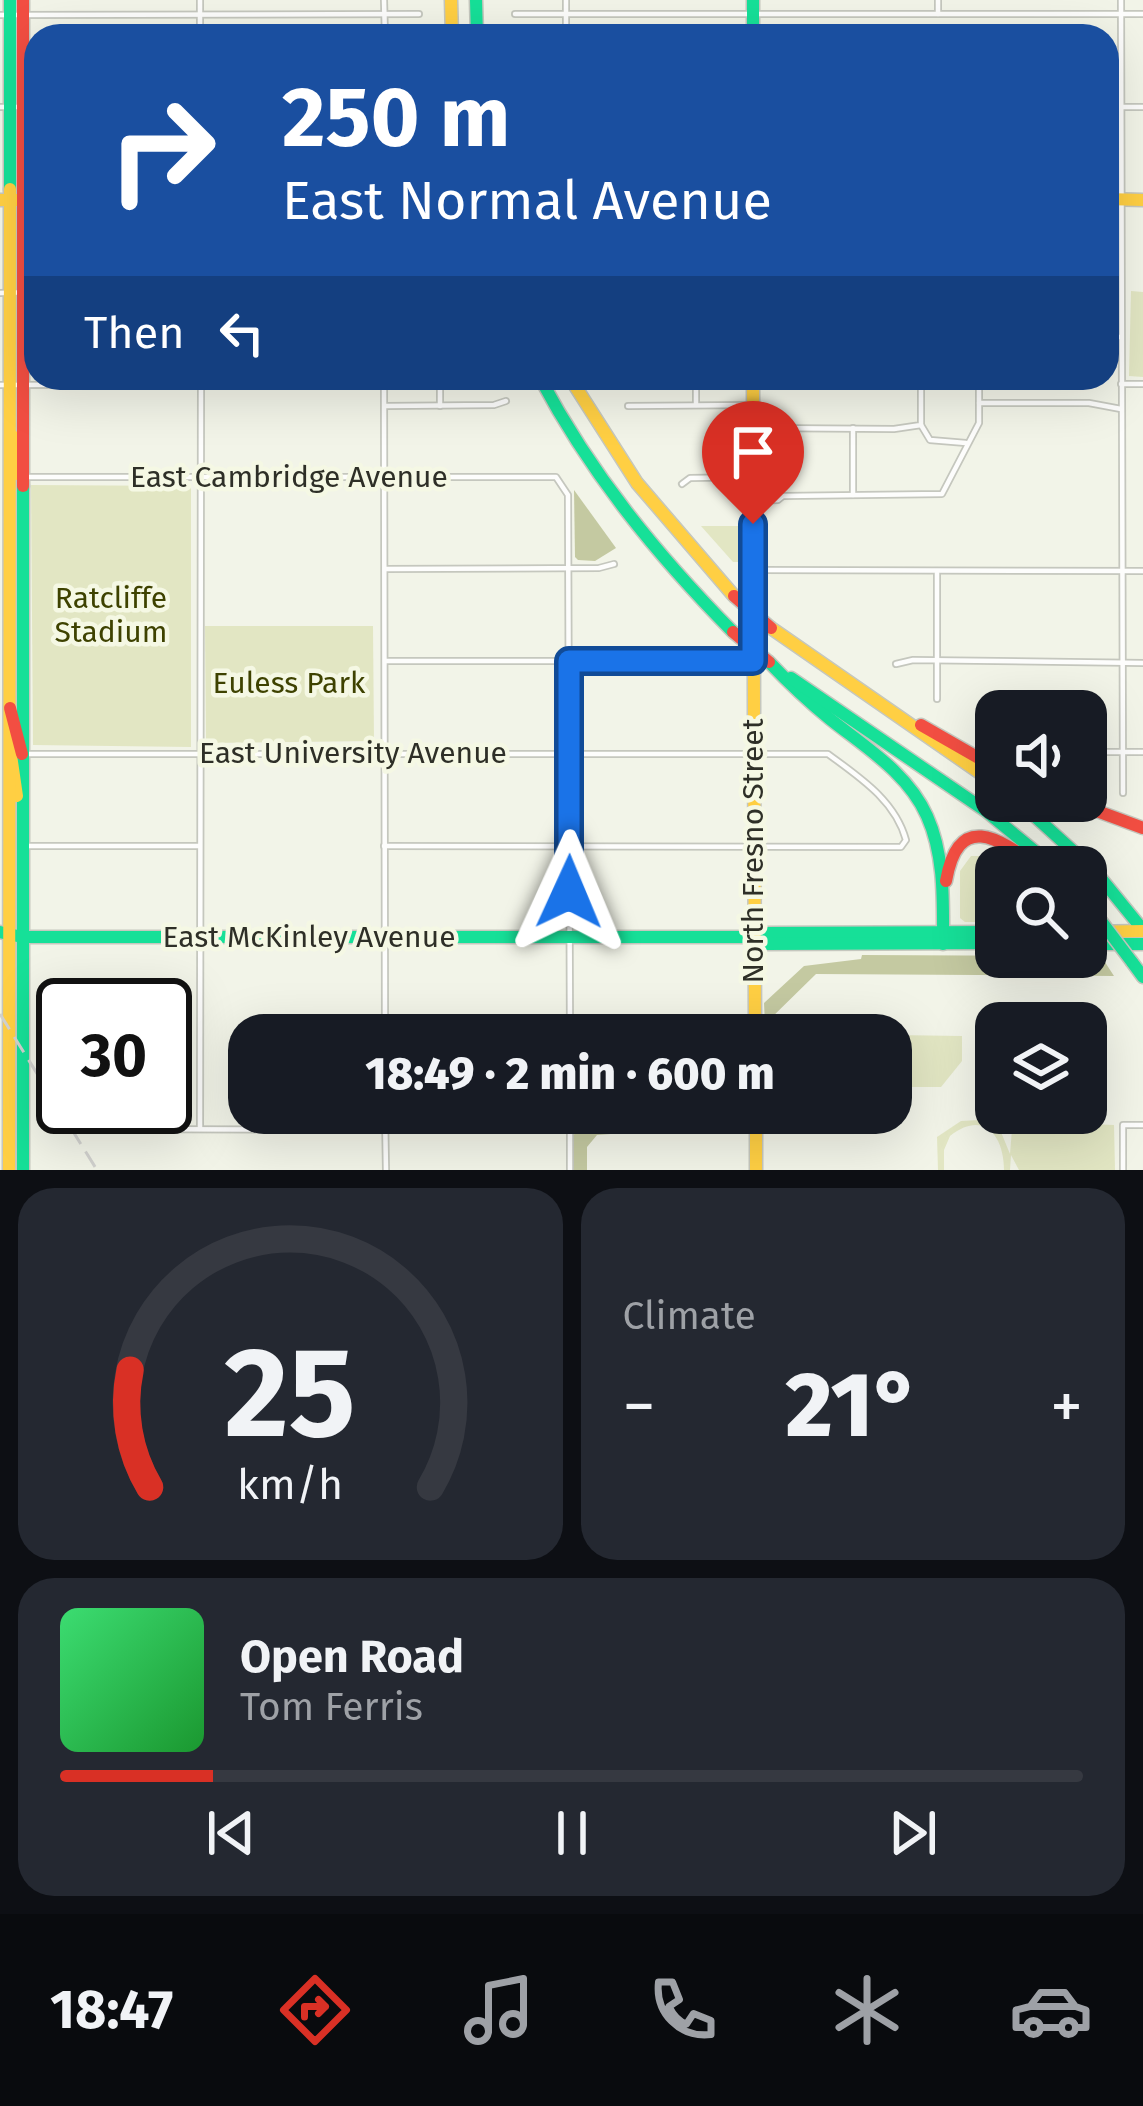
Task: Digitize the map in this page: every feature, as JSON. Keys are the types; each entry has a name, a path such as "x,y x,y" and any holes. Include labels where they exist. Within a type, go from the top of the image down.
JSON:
{"main road":[{"path":"10,477 16,470 14,437 8,430 17,292 13,9"},
{"path":"9,1170 10,385"},
{"path":"546,390 568,431 627,516 733,632 1028,846"},
{"path":"579,390 637,483 734,596 818,663 975,770"},
{"name":"North Fresno Street","path":"753,390 754,1014"},
{"path":"8,937 22,846 8,705 10,570 22,543 10,477"},
{"path":"769,662 798,692 890,767 913,793 931,828 943,890 943,938"},
{"path":"818,663 975,756"},
{"path":"8,772 15,839 22,846"},
{"path":"1107,815 1143,828"},
{"path":"1043,822 1143,930"},
{"path":"943,890 953,851 974,836 990,835 1011,846"},
{"path":"1107,930 1143,977"},
{"path":"1107,931 1143,930"},
{"name":"East McKinley Avenue","path":"8,937 753,937 766,933 975,942"},
{"name":"East McKinley Avenue","path":"943,938 975,934"},
{"path":"1107,944 1143,944"},
{"path":"11,1125 23,1170"},
{"path":"756,1134 756,1170"}],"street":[{"path":"200,0 200,24"},
{"path":"384,0 384,24"},
{"path":"566,0 566,24"},
{"path":"938,0 938,14"},
{"path":"1119,134 1121,0"},
{"path":"515,14 753,7 938,14 1143,14"},
{"path":"13,9 419,14"},
{"path":"1121,107 1143,107"},
{"path":"1119,298 1123,793"},
{"path":"1121,384 1143,384"},
{"path":"200,1128 201,390"},
{"path":"384,390 385,1014"},
{"path":"440,390 440,406"},
{"path":"696,390 696,405"},
{"path":"921,390 921,425 930,440 969,444"},
{"path":"753,501 783,496 942,494 979,423 979,390"},
{"path":"384,406 506,401"},
{"path":"979,403 1089,403 1121,409"},
{"path":"628,406 752,405"},
{"path":"753,428 921,425"},
{"path":"853,428 854,496"},
{"name":"East Cambridge Avenue","path":"10,477 556,477 568,495 569,569"},
{"path":"682,484 690,478 753,477"},
{"path":"385,568 569,569 614,564"},
{"path":"569,569 570,1014"},
{"path":"753,570 1143,571"},
{"path":"938,571 938,699"},
{"path":"385,661 753,661"},
{"path":"896,664 1143,663"},
{"path":"1107,752 1143,752"},
{"name":"East University Avenue","path":"10,754 828,754 890,807 905,835 905,845 754,847"},
{"path":"22,846 199,846"},
{"path":"384,846 754,847"},
{"path":"1123,1170 1123,1125 1143,1125"},
{"path":"192,1128 228,1128"},
{"path":"385,1134 386,1170"},
{"path":"570,1134 570,1170"}],"green space":[{"path":"1131,291 1143,292 1143,377 1129,376"},
{"name":"Ratcliffe Stadium","path":"31,485 191,486 191,747 33,745"},
{"path":"701,526 743,526 743,562 733,562"},
{"name":"Euless Park","path":"205,626 373,626 374,741 206,743"},
{"path":"975,856 975,922 960,918 960,871"},
{"path":"912,1035 962,1036 962,1061 941,1087 912,1087"},
{"path":"975,1120 975,1125 950,1136 944,1170 938,1170 937,1137 961,1121"},
{"path":"1107,1125 1114,1125 1115,1170 1019,1170 1011,1155 1010,1170 1004,1170 993,1134 1002,1134 1010,1154 1012,1134 1107,1134"}],"shaded area":[{"path":"574,490 616,548 595,561 575,557"},
{"path":"862,955 975,955 975,975 816,974 775,1014 765,1014 764,1003 804,966 861,959"},
{"path":"575,1134 611,1134 597,1135 587,1147 587,1170 573,1170"}],"railway":[{"path":"0,1014 97,1170"}],"traffic: fast":[{"path":"10,0 10,189"},
{"path":"476,0 477,24"},
{"path":"753,0 753,24"},
{"path":"547,390 627,512 733,632"},
{"path":"23,486 23,1170"},
{"path":"769,662 885,762 919,801 933,831 940,863 943,944"},
{"path":"791,678 986,811 1028,846"},
{"path":"1041,822 1095,871 1143,930"},
{"path":"1107,929 1132,962"},
{"path":"0,932 22,937 753,937 766,933 975,932"},
{"path":"754,938 766,944 975,943"},
{"path":"1107,944 1143,944"},
{"path":"1132,962 1143,977"}],"traffic: slow":[{"path":"451,0 452,24"},
{"path":"9,1170 10,189"},
{"path":"1119,199 1143,200"},
{"path":"0,200 24,200"},
{"path":"578,390 637,483 734,596"},
{"path":"753,390 755,1014"},
{"path":"14,437 17,474"},
{"path":"771,628 975,769"},
{"path":"11,755 17,796"},
{"path":"1107,932 1143,931"},
{"path":"756,1134 756,1170"}],"traffic: jam":[{"path":"23,0 23,486"},
{"path":"734,596 771,628"},
{"path":"733,632 769,662"},
{"path":"10,708 22,754"},
{"path":"921,725 975,756"},
{"path":"1107,815 1143,828"},
{"path":"946,881 952,859 970,838 1008,846"}],"route":[{"path":"569,892 569,661 753,661 753,524"}]}
